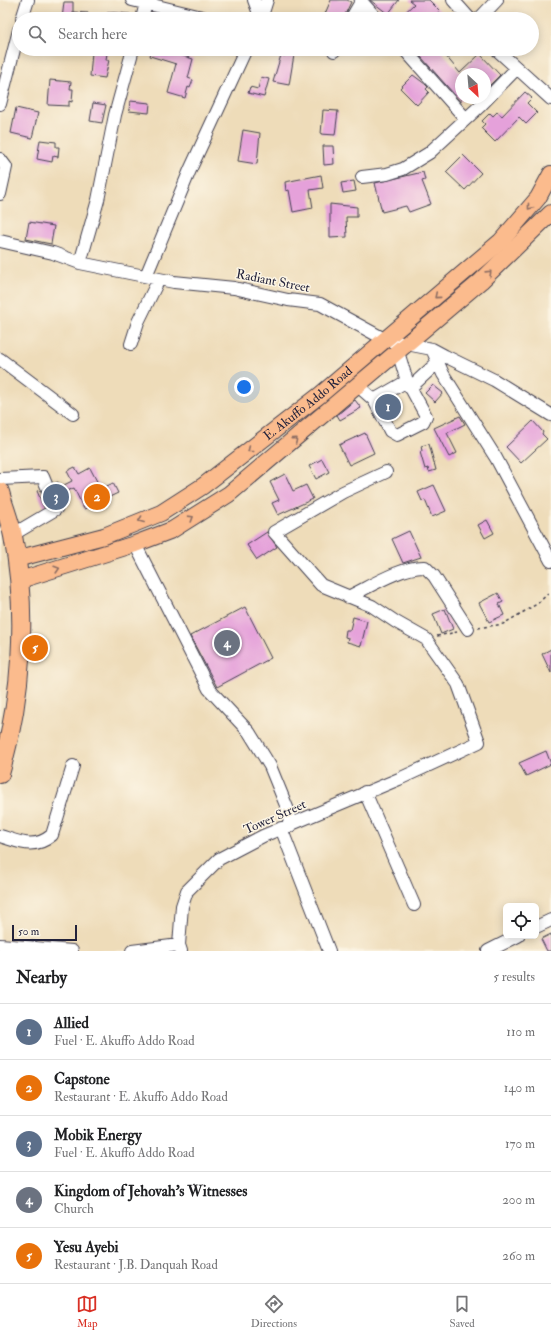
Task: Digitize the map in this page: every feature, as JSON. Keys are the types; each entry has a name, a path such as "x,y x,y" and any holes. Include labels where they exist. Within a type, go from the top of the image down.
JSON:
{"highway":[{"path":"0,492 12,535 20,580 21,648 13,717 0,774"}],"main road":[{"name":"E. Akuffo Addo Road","path":"16,559 104,536 160,513 203,486 320,395 501,241 538,198 551,174"},
{"name":"E. Akuffo Addo Road","path":"20,580 135,544 172,530 229,494 481,281 551,213"}],"street":[{"path":"24,12 28,0"},
{"path":"132,0 146,2 184,12"},
{"path":"254,0 258,12"},
{"path":"263,12 267,0"},
{"path":"355,12 361,0 371,12"},
{"path":"453,0 464,12"},
{"path":"486,12 497,0"},
{"path":"144,12 146,2"},
{"path":"0,104 12,56"},
{"path":"80,262 98,200 115,115 131,56"},
{"path":"146,276 190,170 243,56"},
{"path":"410,56 466,119"},
{"path":"503,56 551,99"},
{"path":"362,177 387,174 403,169 429,152 480,106 516,69"},
{"path":"0,159 6,167 0,194"},
{"name":"Radiant Street","path":"0,241 53,253 80,262 159,279 234,288 288,300 320,304 403,348 432,349 494,380 551,415"},
{"path":"131,344 138,322 159,279"},
{"path":"358,386 374,400 390,431 397,435 426,420 426,416 408,384 403,348"},
{"path":"432,349 443,374 496,458 551,561"},
{"path":"0,359 72,414"},
{"path":"374,400 408,384 438,362"},
{"path":"386,472 343,492 274,532 321,585 372,606 426,639"},
{"path":"0,479 43,477 56,509 12,535"},
{"path":"135,544 209,689 249,732 270,766 286,804 286,827 330,951"},
{"path":"348,597 416,566 425,567 434,576 468,629"},
{"name":"Tower Street","path":"132,951 180,948 182,906 186,891 219,859 263,836 364,792 399,779 479,742 458,684 426,639"},
{"path":"0,836 28,844 37,844 52,835 73,766"},
{"path":"364,792 414,905"},
{"path":"539,926 551,920"},
{"path":"488,951 512,939"},
{"path":"0,945 72,951"}],"path":[{"path":"426,639 468,629 503,624 537,604 551,591"}],"building":[{"path":"331,0 347,0 351,2 346,12 326,12"},
{"path":"370,0 399,0 390,12 385,12"},
{"path":"409,0 429,0 440,11 405,12 414,4"},
{"path":"64,2 73,2 73,12 63,12"},
{"path":"92,56 107,56 106,60 109,60 105,78 90,76"},
{"path":"150,56 183,56 193,59 188,78 193,80 190,88 188,87 185,98 168,93 176,64"},
{"path":"281,56 294,56 289,85 273,82"},
{"path":"420,56 446,56 456,68 455,95"},
{"path":"478,56 482,56 500,75 491,84 491,68 465,68"},
{"path":"413,75 428,87 426,89 429,92 417,105 400,88"},
{"path":"261,77 269,79 264,97 248,93 250,87 258,89"},
{"path":"50,80 71,82 70,89 73,89 72,102 69,101 69,106 48,105"},
{"path":"525,92 532,98 527,103 537,113 526,124 519,117 495,142 481,128 485,124 482,121 490,113 493,116 497,112 502,116"},
{"path":"130,101 150,103 149,113 129,111"},
{"path":"93,103 106,105 102,123 90,121"},
{"path":"16,108 38,113 32,138 11,133"},
{"path":"323,110 338,111 335,135 321,134"},
{"path":"243,130 260,133 257,164 238,161"},
{"path":"40,140 56,142 56,147 59,147 58,157 53,156 52,162 37,159"},
{"path":"323,146 333,146 334,164 324,165"},
{"path":"463,155 481,173 465,190 446,172"},
{"path":"423,172 425,180 422,181 431,204 409,212 406,206 382,212 375,183"},
{"path":"321,175 323,188 310,190 313,208 293,212 289,190 286,191 285,182"},
{"path":"354,181 356,191 343,193 341,183"},
{"path":"330,204 357,207 357,217 346,217 347,237 330,238"},
{"path":"29,222 54,226 51,244 26,239"},
{"path":"433,385 443,393 435,402 425,393"},
{"path":"355,400 361,408 340,420 337,415"},
{"path":"460,416 465,424 447,433 457,453 449,457 434,428"},
{"path":"533,421 547,439 521,463 506,447"},
{"path":"365,433 374,453 349,465 339,445"},
{"path":"429,444 436,470 429,472 428,468 425,469 420,452 422,451 421,446"},
{"path":"322,459 329,472 316,479 309,466"},
{"path":"75,467 79,474 90,468 101,489 113,483 118,493 84,509 74,488 63,493 65,498 60,500 54,484 58,482 60,487 72,481 67,471"},
{"path":"285,474 293,491 306,485 313,499 278,515 272,503 279,500 270,482"},
{"path":"434,485 446,511 432,517 425,500 422,501 418,492"},
{"path":"40,490 47,506 44,507 37,491"},
{"path":"487,520 494,533 485,538 478,525"},
{"path":"409,531 421,557 403,563 392,539"},
{"path":"267,532 277,547 257,560 247,545"},
{"path":"498,593 503,602 499,604 504,615 489,622 479,603"},
{"path":"245,607 271,658 217,687 190,636"},
{"path":"445,609 453,629 441,634 433,614"},
{"path":"353,617 367,621 361,646 347,642 348,638 345,637 346,630 350,630"},
{"path":"551,649 551,673 542,654"},
{"path":"546,751 551,764 526,776 519,763"},
{"path":"551,934 551,951 547,951 541,939"}],"place":[{"name":"Allied","path":"388,407"},
{"name":"Mobik Energy","path":"56,497"},
{"name":"Capstone","path":"97,497"},
{"name":"Kingdom of Jehovah's Witnesses","path":"227,643"},
{"name":"Yesu Ayebi","path":"35,648"}]}
